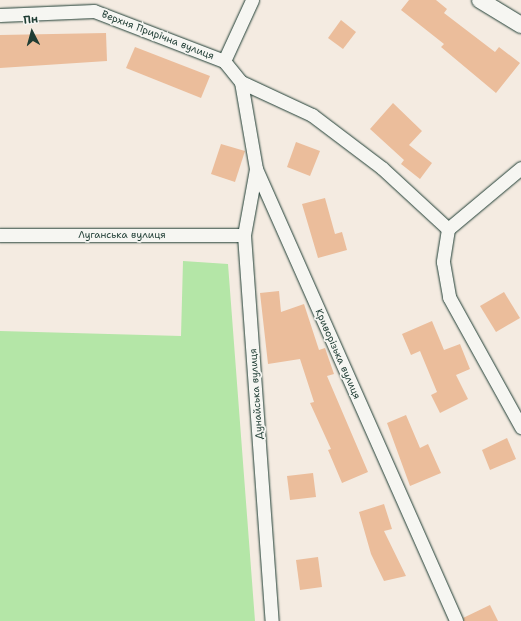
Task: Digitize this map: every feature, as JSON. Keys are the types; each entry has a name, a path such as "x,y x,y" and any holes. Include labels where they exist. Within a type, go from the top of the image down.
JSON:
{"street":[{"path":"224,61 252,0"},
{"path":"480,0 521,25"},
{"name":"Верхня Прирічна вулиця","path":"0,15 94,11 224,61 241,82 312,115 382,168 448,229"},
{"name":"Криворізька вулиця","path":"241,82 256,169 456,621"},
{"path":"521,168 448,229 444,262 449,296 521,427"},
{"name":"Дунайська вулиця","path":"256,169 244,235 272,621"},
{"name":"Луганська вулиця","path":"0,235 244,235"}],"green space":[{"path":"183,261 228,264 255,621 0,621 0,331 181,336"}],"building":[{"path":"409,0 436,0 447,9 444,13 495,52 499,47 520,63 496,93 441,47 444,44 401,10"},
{"path":"341,20 356,32 343,49 328,38"},
{"path":"106,33 107,61 0,68 0,35"},
{"path":"135,47 210,76 201,98 126,68"},
{"path":"393,103 422,131 409,145 432,163 420,179 401,164 404,160 370,129"},
{"path":"296,142 320,151 310,176 287,167"},
{"path":"221,144 245,151 235,182 211,174"},
{"path":"325,198 335,234 342,232 347,250 318,258 302,204"},
{"path":"279,291 281,312 304,304 319,350 325,348 334,374 327,376 368,472 342,483 328,450 331,449 310,403 314,402 300,359 268,364 260,293"},
{"path":"504,292 520,318 496,332 480,306"},
{"path":"432,321 444,350 460,344 470,369 456,375 468,399 440,413 431,395 437,392 420,351 411,355 402,334"},
{"path":"406,415 420,448 428,444 441,473 410,486 387,423"},
{"path":"507,438 516,459 490,470 482,450"},
{"path":"313,473 316,497 290,500 287,476"},
{"path":"384,504 392,529 384,531 406,576 384,581 371,554 359,512"},
{"path":"318,557 322,587 300,590 296,560"},
{"path":"490,605 498,621 464,621 463,618"}]}
